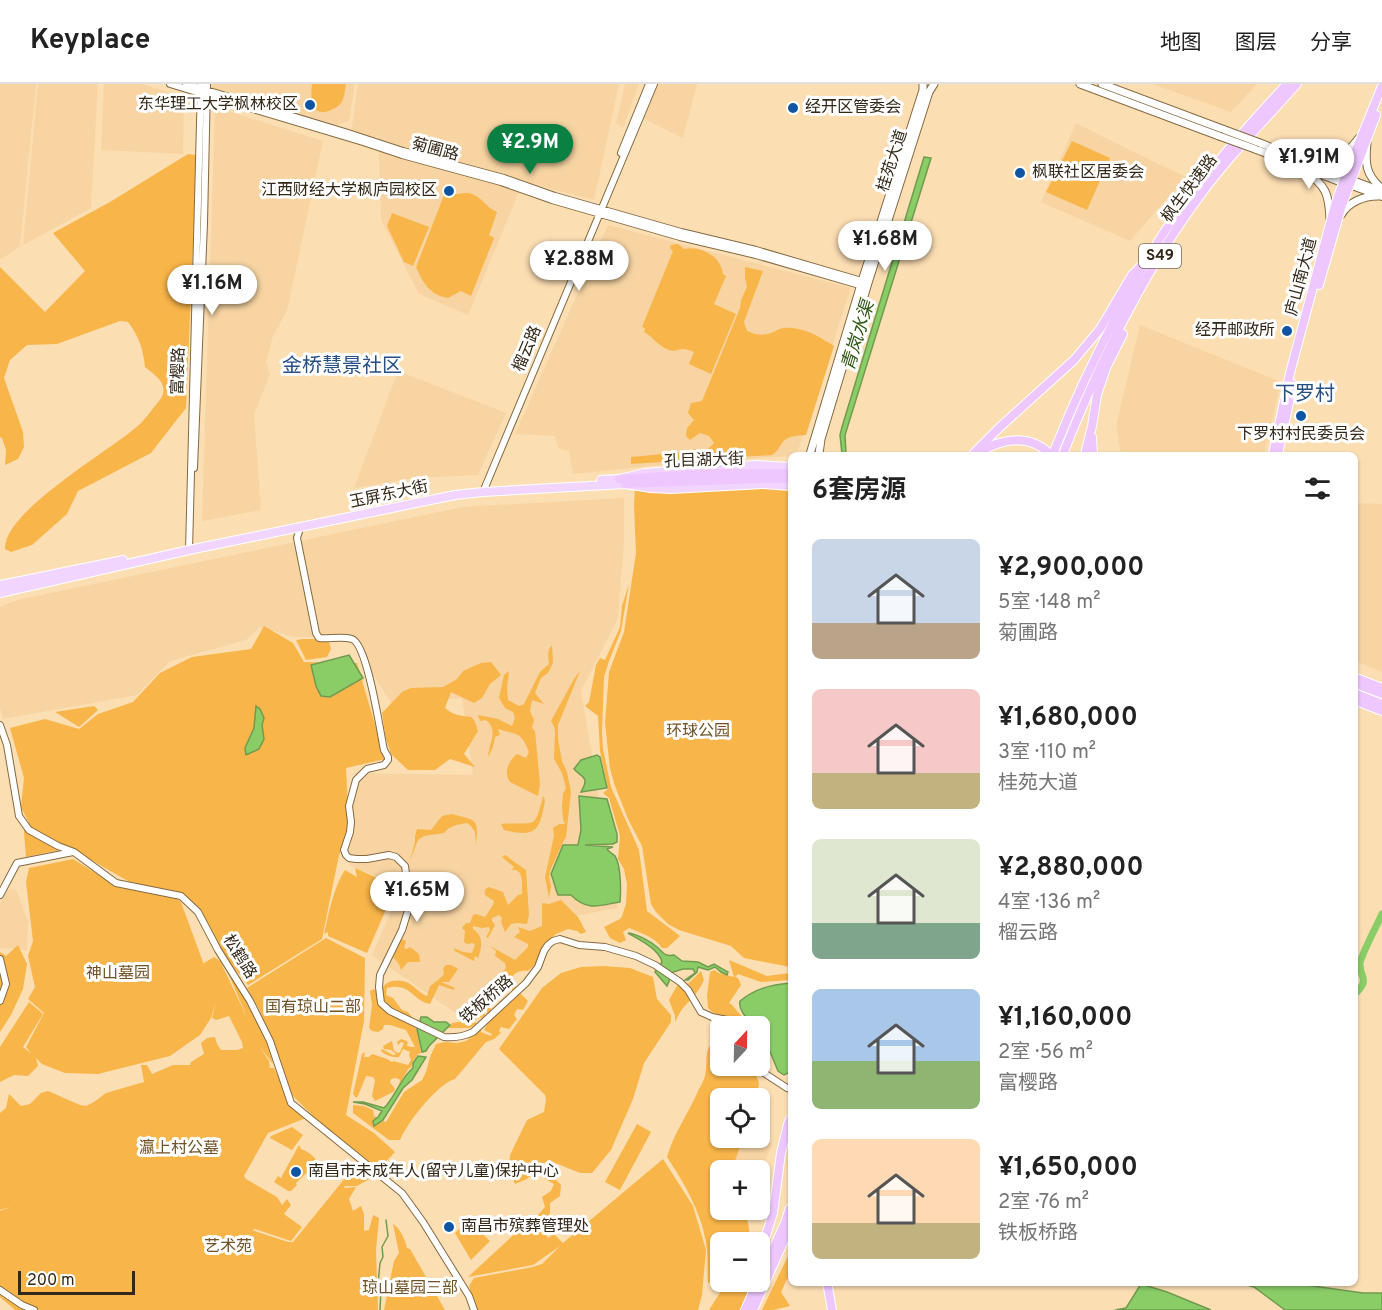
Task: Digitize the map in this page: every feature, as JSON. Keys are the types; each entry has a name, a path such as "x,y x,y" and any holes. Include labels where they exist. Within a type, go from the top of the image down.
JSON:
{"highway":[{"name":"枫生快速路","path":"1052,452 1090,368 1165,231 1254,120 1287,84"},
{"name":"枫生快速路","path":"1064,452 1104,359 1153,267 1184,218 1221,168 1297,84"},
{"path":"1365,135 1382,87"},
{"path":"1365,135 1382,100"},
{"name":"庐山南大道","path":"1273,452 1290,373 1333,224 1365,135"},
{"path":"1086,452 1096,395 1106,368 1184,218"},
{"name":"庐山南大道","path":"1278,452 1298,362 1333,224"},
{"path":"976,452 1074,360 1100,329 1132,275 1146,262"},
{"path":"1092,426 1093,452"},
{"path":"978,452 994,444 1021,439 1048,452"},
{"name":"孔目湖大街","path":"627,481 708,473 788,473"},
{"name":"孔目湖大街","path":"627,481 788,479"},
{"path":"1358,678 1382,688"},
{"path":"1358,685 1382,694"},
{"path":"1358,695 1382,704"},
{"path":"1358,702 1382,711"},
{"path":"767,1232 773,1213 781,1153 788,1130"},
{"path":"770,1259 788,1225"},
{"path":"753,1310 788,1225"},
{"path":"830,1286 834,1310"},
{"path":"744,1310 749,1292"},
{"path":"744,1310 753,1292"}],"main road":[{"name":"桂苑大道","path":"819,452 821,439 923,84"},
{"name":"桂苑大道","path":"811,452 926,102 934,84"},
{"path":"1080,84 1219,136 1298,158 1347,181"},
{"path":"1102,84 1225,130 1306,172 1326,191 1333,224"},
{"path":"1298,158 1320,161 1337,160 1365,135"},
{"path":"1333,224 1344,209 1354,202 1381,193 1368,172 1365,135"},
{"path":"1284,160 1347,181"},
{"name":"玉屏东大街","path":"627,481 644,473 756,465 788,467"},
{"name":"玉屏东大街","path":"0,593 190,548 454,492 627,481 651,488 671,489 763,484 788,486"},
{"name":"玉屏东大街","path":"0,585 300,528 482,490"}],"street":[{"name":"菊圃路","path":"170,84 204,89"},
{"name":"菊圃路","path":"186,84 403,151 504,178 599,211 756,250 865,284"},
{"name":"榴云路","path":"599,211 649,84"},
{"name":"榴云路","path":"482,490 654,84"},
{"name":"富樱路","path":"190,548 204,89"},
{"path":"1347,181 1381,193"},
{"name":"铁板桥路","path":"300,528 297,538 316,633 319,638 352,639 358,643 369,674 384,750 388,757 384,765 367,769 356,780 349,807 350,832 344,850 349,858 356,859 389,855 396,857 405,866 410,904 402,930 380,975 381,1003 390,1011 444,1037 464,1036 473,1032 526,983 538,967 548,945 560,939 579,945 605,947 636,956 654,965 680,982 688,990 701,1012 710,1016"},
{"name":"松鹤路","path":"0,725 7,745 19,816 29,830 74,852 116,883 181,896 198,912 218,950 250,1001 270,1041 291,1103 402,1193 469,1296 474,1310"},
{"path":"0,895 17,863 74,852"},
{"path":"0,959 6,984 0,1001"},
{"path":"768,1076 787,1088"},
{"path":"0,1290 34,1310"}],"shaded area":[{"path":"0,84 36,84 20,246 0,260"},
{"path":"38,84 98,84 91,208 23,245"},
{"path":"104,84 142,84 184,97 183,154 101,150"},
{"name":"东华理工大学枫林校区","path":"212,84 355,84 349,121 337,125 213,88"},
{"name":"江西财经大学枫庐园校区","path":"358,84 619,84 594,200 523,182 468,315 419,294 381,220 378,134 375,140 351,133"},
{"path":"625,84 639,84 623,128 616,123"},
{"path":"658,84 697,84 683,138 643,118"},
{"path":"1152,84 1257,84 1231,112"},
{"path":"215,107 323,141 287,311 273,336 266,362 270,374 254,415 261,510 202,521"},
{"path":"1076,123 1186,177 1130,241 1041,202"},
{"path":"924,157 931,158 845,435 846,452 842,452 840,435"},
{"path":"608,225 851,288 798,452 788,452 788,456 681,463 573,474 569,451 558,448 555,436 515,434"},
{"path":"1140,325 1281,382 1264,452 1121,452 1116,426"},
{"path":"398,371 506,413 478,475 414,478 354,488"},
{"path":"624,498 624,541 618,618 581,691 618,908 560,919 463,1018 372,955 398,896 397,885 349,865 355,773 473,775 462,698 392,704 349,637 294,637 260,627 246,640 170,661 137,695 3,719 0,708 0,607 17,600 463,507"},
{"path":"1358,503 1382,504 1382,672 1358,662"},
{"path":"349,655 363,678 330,697 321,696 311,665"},
{"path":"256,706 264,718 262,725 264,739 259,749 246,755 245,748 254,728"},
{"path":"597,755 600,757 607,788 581,792 585,780 574,769 581,760"},
{"path":"579,796 607,799 617,834 617,842 585,845 613,847 607,849 615,856 618,865 620,902 594,906 583,904 571,895 558,895 551,874 563,845 578,845 581,830"},
{"path":"16,889 28,921 27,950 0,948 0,904 8,890"},
{"path":"628,933 647,940 666,955 674,955 682,961 698,962 708,967 714,964 728,972 727,975 715,967 708,970 698,967 697,972 685,980 695,973 693,969 683,969 673,972 667,986 655,972 662,962 660,957 648,945"},
{"path":"788,983 788,1073 784,1075 778,1071 770,1052 770,1016 745,1016 740,1005 740,1001 764,988"},
{"path":"421,1017 427,1017 434,1022 446,1022 450,1025 426,1051 422,1052 417,1029"},
{"path":"418,1056 426,1057 383,1120 374,1126 373,1121 382,1111 353,1102 363,1102 384,1108 413,1068 413,1063"},
{"path":"770,1143 772,1144 765,1160 733,1160 738,1148 770,1148"},
{"path":"1140,1286 1148,1286 1211,1310 1115,1310 1126,1308"},
{"path":"1250,1286 1313,1286 1363,1293 1382,1293 1382,1310 1285,1310"}],"green space":[{"path":"312,84 346,84 341,102 326,112 317,110 311,96"},
{"path":"1072,141 1110,158 1087,210 1046,192"},
{"path":"188,154 197,155 186,408 151,453 78,491 67,514 32,545 11,552 5,549 9,534 21,517 61,482 140,424 163,395 163,390 158,378 145,367 140,343 128,322 120,321 57,344 27,345 10,360 4,378 23,432 24,447 18,459 5,465 6,450 0,437 0,267 45,312 85,271 53,233 110,202"},
{"path":"446,190 455,194 471,194 497,212 489,235 494,238 471,296 461,291 448,298 436,294 424,283 416,267"},
{"path":"392,213 429,227 413,266 404,262 387,226"},
{"path":"678,244 684,249 703,250 714,257 726,276 714,304 736,314 711,374 689,364 694,352 685,349 669,350 644,332 645,328 642,327 673,251 670,248 671,245"},
{"path":"745,267 763,271 744,322 747,331 762,335 782,328 804,330 834,346 806,435 787,439 772,455 631,464 631,457 695,449 706,451 714,443 709,436 700,433 690,440 686,436 687,428 694,420 688,413 691,403 702,401 740,308 747,287"},
{"name":"环球公园","path":"767,485 788,490 788,967 744,958 731,946 679,930 668,924 651,904 642,846 628,819 610,769 605,723 609,672 624,632 636,553 635,489"},
{"path":"629,584 621,631 604,677 603,749 611,787 639,850 647,911 680,936 667,948 662,948 652,938 629,928 623,932 626,940 620,943 610,938 604,927 622,916 626,904 627,884 624,869 618,859 620,836 609,798 603,793 608,789 600,751 598,716 585,706 589,702 596,665 600,658 605,660 620,627 622,606"},
{"path":"264,626 293,643 304,662 357,663 385,759 346,768 349,830 339,855 322,939 248,985 221,952 185,896 128,881 70,848 26,857 23,820 29,823 21,807 24,778 10,728 45,719 79,729 98,714 133,702 160,673 192,657 251,649"},
{"path":"296,640 329,642 331,649 327,657 306,660"},
{"path":"552,645 553,663 548,673 541,678 535,693 544,704 532,700 530,711 534,720 532,728 535,731 540,784 538,796 510,782 507,775 508,767 517,754 526,758 529,752 521,737 498,729 500,735 495,737 488,757 492,728 486,720 480,721 478,715 498,719 512,726 515,718 513,712 505,708 499,698 504,675 509,671 508,700 519,706 524,704 540,672 549,664 548,657"},
{"path":"491,662 501,675 490,684 482,698 474,703 451,692 445,708 454,714 474,720 478,731 464,754 475,767 450,759 435,770 408,770 391,754 382,713 402,692 411,688 443,687 457,679 463,671 481,663"},
{"path":"580,671 558,725 562,761 571,792 566,837 550,871 549,898 545,877 554,836 553,828 559,824 565,824 562,806 566,788 562,773 554,759 555,732 551,721"},
{"path":"94,706 98,710 79,727 55,712"},
{"path":"543,796 545,800 543,810 539,825 535,829 524,833 504,830 501,824 533,822"},
{"path":"452,814 474,822 477,829 476,845 475,832 471,826 467,823 456,825 444,833 424,836 418,840 410,861 417,829 431,830 442,816"},
{"path":"505,855 526,870 529,915 527,924 511,924 505,932 501,922 502,918 499,915 492,918 495,925 488,938 486,937 490,930 489,927 473,926 481,942 478,958 475,956 475,961 455,951 454,948 472,953 475,945 464,942 465,931 462,928 466,923 470,923 473,915 485,917 493,905 494,901 485,895 485,890 489,887 503,892 508,905 522,894 520,873 512,870 514,867 502,857"},
{"path":"73,859 120,888 155,891 171,895 181,902 204,965 214,957 220,961 246,1018 244,1010 225,966 249,1001 266,1039 273,1064 259,1046 269,1061 270,1068 274,1068 285,1091 287,1101 306,1118 268,1133 244,1176 277,1197 282,1205 287,1199 291,1205 284,1214 302,1227 291,1241 252,1230 293,1242 359,1161 378,1177 375,1176 357,1186 345,1186 344,1188 356,1187 349,1199 353,1211 361,1206 364,1214 364,1231 369,1230 373,1215 379,1218 376,1250 378,1310 15,1310 0,1297 0,1211 11,1207 0,1210 0,1113 6,1108 9,1094 21,1106 30,1104 41,1093 48,1091 86,1106 106,1093 144,1082 141,1065 147,1065 152,1074 173,1065 190,1065 204,1054 201,1043 207,1038 215,1037 221,1050 243,1048 229,1016 216,1020 212,1018 216,1002 211,1018 200,1035 170,1056 98,1074 65,1073 42,1064 36,1058 38,1066 28,1076 14,1075 0,1082 0,1047 29,1002 43,1014 23,1047 31,1053 26,1047 44,1013 28,999 35,987 28,956 33,941 26,882 29,868"},
{"path":"355,868 395,886 394,897 391,898 367,953 328,936 328,932 324,934 337,885 345,870 357,877"},
{"path":"458,876 453,907 445,912 442,899 443,883"},
{"path":"561,900 578,917 586,932 581,934 568,929 556,934 541,950 538,961 528,971 520,971 513,975 512,980 516,987 513,990 504,989 490,1007 488,1014 487,1011 484,1012 486,1016 472,1021 477,1023 470,1028 448,1028 452,1023 473,1015 491,993 509,983 497,980 506,968 505,963 495,956 496,951 490,946 515,960 528,947 528,944 514,937 520,932 518,927 530,931 542,926 542,903 549,904"},
{"name":"国有琼山二部","path":"326,938 365,958 364,1021 346,1115 374,1133 395,1152 379,1169 320,1123 292,1095 259,1009 247,988"},
{"path":"402,939 406,941 404,948 410,947 419,954 420,962 408,962 401,970 393,957"},
{"path":"18,945 27,964 23,989 0,1032 0,952 6,956"},
{"path":"729,960 767,976 788,973 788,980 761,982 738,974 735,977 741,985 729,1003 741,1016 722,1016 708,1008 707,996 710,972 714,970 734,977"},
{"path":"446,965 458,969 449,982 441,982 455,988 454,990 439,985 430,1004 401,988 387,988 386,995 393,998 402,1010 408,1012 416,1022 391,1009 383,1002 383,988 395,981 409,983 427,996 430,986 444,974 443,968"},
{"path":"581,967 630,968 653,977 657,999 671,1015 671,1022 644,1063 633,1099 611,1150 592,1173 580,1173 553,1162 546,1162 527,1179 515,1184 509,1169 510,1155 527,1120 544,1112 546,1099 545,1095 499,1049 542,988 561,973"},
{"path":"701,971 704,980 702,985 675,1022 669,1000 681,979 688,984"},
{"path":"374,989 379,1002 416,1026 421,1053 413,1061 398,1087 399,1079 391,1079 390,1082 395,1089 393,1092 375,1101 372,1096 375,1080 373,1077 366,1076 358,1096 356,1098 353,1094 362,1054 365,1052 364,1057 372,1054 392,1062 408,1065 411,1060 410,1052 403,1049 399,1057 392,1057 381,1051 382,1049 393,1055 396,1054 384,1049 383,1046 392,1041 394,1051 400,1052 404,1043 401,1042 398,1045 397,1042 401,1039 407,1041 406,1045 415,1047 406,1030 390,1025 384,1025 383,1029 378,1032 369,1028 372,1005 370,991"},
{"path":"520,993 528,1001 523,1010 517,1009 514,1015 517,1019 509,1029 501,1027 499,1031 501,1033 486,1042 455,1079 432,1096 400,1140 389,1140 353,1113 353,1105 364,1106 373,1110 374,1116 386,1122 404,1092 422,1080 436,1044 466,1041 481,1029 481,1032 491,1036 492,1034 484,1030 487,1024"},
{"path":"710,1045 710,1076 756,1076 759,1083 758,1088 710,1088 710,1148 739,1148 735,1160 710,1160 710,1220 747,1220 749,1232 710,1232 710,1282 708,1283 707,1250 702,1225 687,1190 667,1157 704,1080"},
{"path":"637,1124 651,1132 620,1190 605,1182"},
{"path":"292,1127 303,1135 292,1150 270,1138 271,1136"},
{"path":"299,1145 301,1149 313,1156 317,1163 291,1191 288,1191 274,1182 278,1176 281,1178"},
{"path":"663,1159 693,1206 706,1250 702,1295 698,1310 476,1310 469,1286 474,1278 542,1264 560,1246 533,1265 468,1277 534,1216 548,1238 554,1234 563,1243"},
{"path":"547,1170 561,1185 560,1196 550,1203 550,1213 547,1218 551,1225 548,1230 538,1215 545,1207 542,1197 551,1191 554,1184 545,1179 543,1174"},
{"path":"468,1220 490,1241 471,1260 455,1233"},
{"name":"琼山墓园三部","path":"393,1224 400,1231 407,1248 410,1249 445,1310 384,1310 394,1261 399,1253"},
{"path":"788,1256 788,1280 781,1292 790,1306 762,1310"},
{"path":"720,1292 747,1292 741,1310 709,1310"}],"waterway":[{"path":"1358,991 1363,982 1360,969 1361,960 1382,914"},
{"path":"380,1310 381,1288 378,1284 380,1263 383,1257 382,1247 388,1236 386,1220"}],"place":[{"name":"东华理工大学枫林校区","path":"310,105"},
{"name":"经开区管委会","path":"793,108"},
{"name":"枫联社区居委会","path":"1020,173"},
{"name":"江西财经大学枫庐园校区","path":"449,191"},
{"name":"经开邮政所","path":"1287,331"},
{"name":"下罗村村民委员会","path":"1301,416"},
{"name":"南昌市未成年人(留守儿童)保护中心","path":"296,1172"},
{"name":"南昌市殡葬管理处","path":"449,1227"}],"district":[{"name":"金桥慧景社区","path":"342,367"},
{"name":"下罗村","path":"1305,395"}],"water label":[{"name":"青岚水渠","path":"859,336"}],"park label":[{"name":"神山墓园","path":"118,974"},
{"name":"瀛上村公墓","path":"179,1149"},
{"name":"艺术苑","path":"228,1247"}]}
